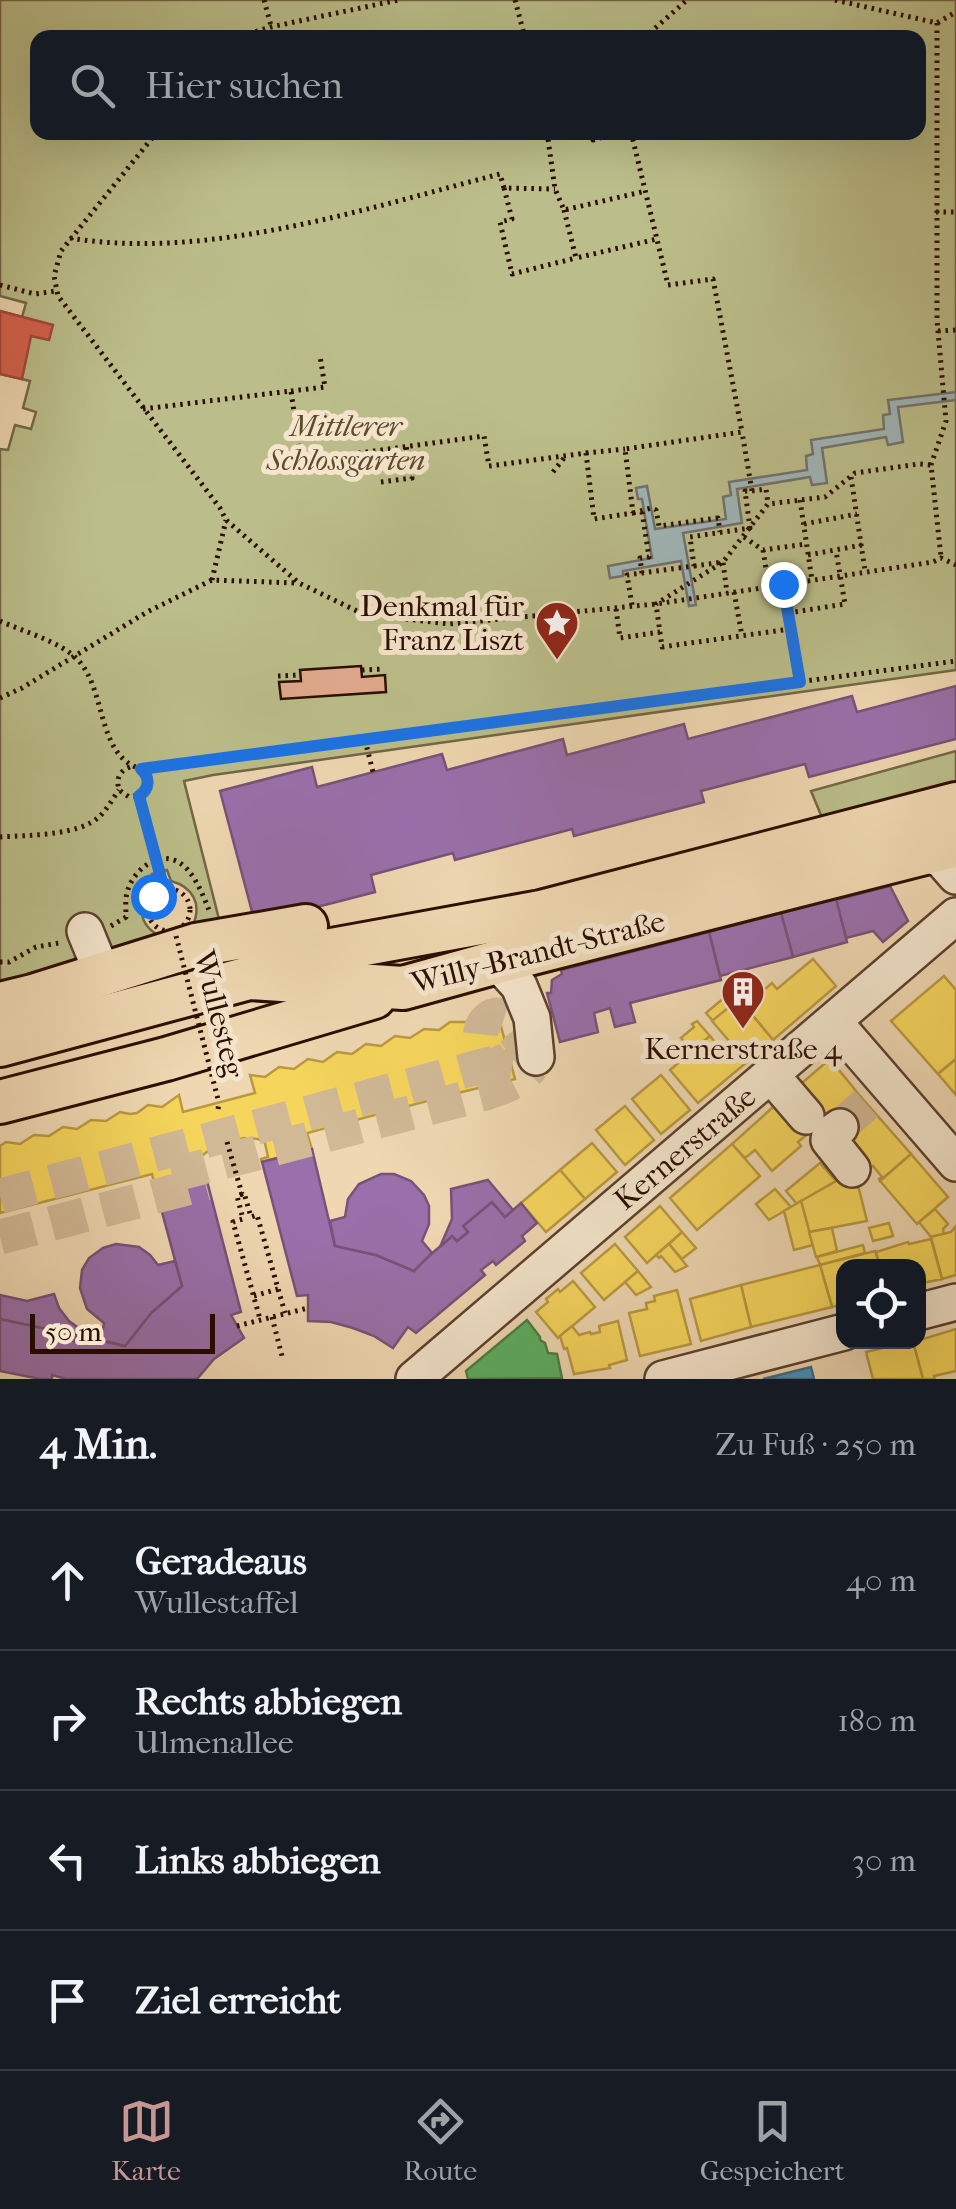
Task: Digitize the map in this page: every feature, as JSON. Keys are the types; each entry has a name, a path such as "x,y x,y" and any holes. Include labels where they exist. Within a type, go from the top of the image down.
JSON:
{"main road":[{"name":"Willy-Brandt-Straße","path":"0,1030 119,986 541,912 956,804"},
{"name":"Willy-Brandt-Straße","path":"0,1046 249,978 403,988 497,962 946,858"},
{"path":"16,1000 119,986"},
{"path":"0,1102 166,1059 403,988"}],"street":[{"name":"Kernerstraße","path":"414,1379 956,916"},
{"path":"85,930 119,986"},
{"path":"497,962 519,986 532,1018 536,1057"},
{"path":"834,1022 877,1093 956,1163"},
{"path":"771,1075 823,1122 829,1140 852,1169"},
{"path":"926,1310 956,1302"},
{"path":"663,1379 836,1334"}],"path":[{"path":"264,0 271,27"},
{"path":"261,30 398,0"},
{"path":"516,0 523,30"},
{"path":"653,30 687,0"},
{"path":"835,0 937,23 956,12"},
{"path":"937,23 938,331 946,421 931,465 941,558"},
{"path":"150,140 61,251 54,276 56,290 226,520 299,584 363,614 449,624 656,604 941,558"},
{"path":"548,140 556,188 576,258"},
{"path":"633,140 668,285 713,279 752,491"},
{"path":"70,238 148,243 275,230 500,174 512,219 500,222 512,274 658,238"},
{"path":"504,188 556,188"},
{"path":"564,210 646,190"},
{"path":"936,212 956,212"},
{"path":"0,285 35,294 56,290"},
{"path":"938,331 956,330"},
{"path":"143,409 325,387 320,356"},
{"path":"291,391 302,461 484,436 489,466 742,432"},
{"path":"946,421 956,419"},
{"path":"380,482 412,478 406,446"},
{"path":"625,448 633,513"},
{"path":"586,453 594,520 656,510 659,526 718,518 720,532"},
{"path":"553,472 566,456"},
{"path":"768,504 825,497 855,472 931,465"},
{"path":"851,478 866,571"},
{"path":"656,604 723,562 750,528 768,504 766,489 744,492 750,528"},
{"path":"800,500 812,580"},
{"path":"642,512 649,557 640,558 642,574"},
{"path":"804,524 857,514"},
{"path":"212,580 226,520"},
{"path":"694,566 690,536 750,528"},
{"path":"743,536 763,550 806,544"},
{"path":"808,555 862,545"},
{"path":"763,550 769,587"},
{"path":"788,613 845,604 836,550"},
{"path":"941,558 956,565"},
{"path":"632,607 628,576 723,562"},
{"path":"723,562 742,636"},
{"path":"0,698 148,612 212,580 299,584"},
{"path":"783,584 800,682"},
{"path":"656,604 662,648 790,629"},
{"path":"616,609 620,638 660,632"},
{"path":"0,621 74,654 87,670 115,751 130,767 141,769 956,662"},
{"path":"362,670 384,669"},
{"path":"278,676 300,674"},
{"path":"365,740 374,772"},
{"path":"122,792 119,776 130,767"},
{"path":"122,792 133,798 146,790 148,783 141,769"},
{"path":"0,837 81,827 99,818 122,792"},
{"path":"139,796 164,889"},
{"path":"126,916 127,891 144,866 166,858 184,866 210,912"},
{"path":"154,925 148,907 153,896 164,889 183,894 189,914"},
{"name":"Wullesteg","path":"176,936 218,1106"},
{"path":"226,1142 244,1193 247,1218"},
{"path":"260,1319 233,1222 257,1215 285,1314"},
{"path":"254,1296 278,1289"},
{"path":"237,1326 308,1308"},
{"path":"272,1316 282,1356"}],"green space":[{"name":"Mittlerer Schlossgarten","path":"0,0 956,0 956,670 184,781 223,935 0,995 0,449 8,450 15,425 31,429 36,412 23,408 30,381 0,374 0,311 22,317 26,303 0,296","holes":["167,870 171,881 190,892 196,910 193,925 162,937 148,927 142,906 154,885 152,874"]},
{"path":"956,751 956,784 823,820 811,791"}],"water":[{"path":"956,392 956,400 898,407 903,442 888,445 886,437 822,448 827,483 812,485 810,477 737,489 742,523 683,533 696,605 689,606 681,561 623,571 623,576 610,578 608,566 652,558 642,499 638,499 636,488 647,486 655,529 726,519 723,497 731,495 729,482 807,470 806,456 813,454 811,440 884,429 883,415 890,414 888,400"}],"building: Wohnen":[{"path":"813,959 836,986 773,1040 745,1006 772,983 777,989"},
{"path":"944,976 956,990 956,1059 938,1074 891,1021"},
{"path":"731,992 738,1000 713,1021 706,1013"},
{"name":"Kernerstraße 4","path":"739,999 773,1040 747,1062 712,1021"},
{"path":"482,1013 498,1015 515,1079 458,1093 460,1102 444,1107 442,1097 307,1133 312,1149 262,1162 268,1157 265,1143 258,1139 216,1145 195,1161 199,1176 206,1177 156,1190 152,1174 0,1213 0,1146 6,1142 20,1144 34,1135 49,1136 63,1127 77,1129 91,1120 106,1121 120,1112 137,1113 148,1105 162,1107 179,1095 183,1112 255,1093 250,1075 265,1077 279,1067 294,1069 308,1059 323,1062 337,1052 352,1054 366,1044 381,1046 395,1036 410,1038 424,1029 439,1030 450,1022 469,1022"},
{"path":"697,1021 710,1036 692,1051 681,1038"},
{"path":"710,1036 724,1053 733,1045 747,1062 698,1103 670,1070"},
{"path":"830,1059 861,1097 822,1131 796,1088"},
{"path":"956,1059 956,1095 938,1074"},
{"path":"661,1075 690,1110 661,1134 632,1099"},
{"path":"861,1097 911,1154 880,1181 882,1177 873,1166 869,1169 831,1123"},
{"path":"782,1099 810,1132 798,1142 801,1146 772,1171 755,1150 745,1158 732,1144"},
{"path":"625,1106 654,1140 625,1165 596,1130"},
{"path":"592,1143 617,1172 585,1199 560,1170"},
{"path":"732,1144 760,1176 697,1230 670,1198"},
{"path":"911,1154 948,1197 917,1224 880,1181"},
{"path":"820,1163 836,1181 797,1204 786,1191"},
{"path":"560,1170 585,1199 546,1232 521,1203"},
{"path":"847,1175 859,1189 867,1221 809,1232 801,1201"},
{"path":"775,1189 791,1207 769,1220 756,1204"},
{"path":"801,1201 813,1245 794,1250 784,1211"},
{"path":"660,1206 682,1232 647,1263 625,1237"},
{"path":"935,1209 948,1224 944,1234 931,1237 919,1222"},
{"path":"889,1223 893,1236 873,1241 869,1228"},
{"path":"956,1226 956,1275 942,1279 931,1237 951,1232"},
{"path":"832,1228 837,1251 816,1257 809,1232"},
{"path":"682,1232 696,1248 682,1259 669,1244"},
{"path":"931,1239 942,1279 926,1282 926,1259 878,1259 876,1252"},
{"path":"615,1244 638,1271 604,1300 581,1273"},
{"path":"669,1244 687,1266 675,1272 656,1255"},
{"path":"863,1245 865,1253 820,1265 817,1257"},
{"path":"875,1251 878,1259 844,1259"},
{"path":"836,1261 836,1306 832,1307 820,1265"},
{"path":"820,1265 832,1307 751,1327 741,1285"},
{"path":"638,1271 651,1287 636,1295 625,1282"},
{"path":"573,1281 595,1307 558,1338 536,1312 548,1302 546,1299"},
{"path":"741,1285 751,1327 701,1341 690,1299"},
{"path":"677,1290 691,1344 640,1356 629,1313 647,1309 646,1303 655,1301 654,1296"},
{"path":"618,1321 627,1360 609,1365 610,1368 574,1374 560,1336 572,1326 579,1335 591,1334 600,1332 599,1326"},
{"path":"956,1329 956,1371 923,1379 915,1349 926,1349 926,1338"},
{"path":"915,1349 923,1379 873,1379 866,1352"}],"building: Handel":[{"path":"0,311 53,325 49,340 31,336 22,379 0,374"}],"building: Büros":[{"path":"956,686 956,739 809,777 805,764 701,791 704,802 574,836 572,829 455,860 453,853 371,875 375,892 255,923 220,791 312,767 317,787 442,754 447,770 563,739 567,755 684,724 688,739 852,696 857,712"},
{"path":"890,886 908,921 883,942 873,931 846,938 836,900"},
{"path":"836,899 847,942 793,957 781,913"},
{"path":"781,913 793,957 720,976 709,932"},
{"path":"709,932 721,980 630,1003 635,1022 615,1027 610,1008 594,1013 598,1032 560,1042 547,993 551,993 552,980 562,974 561,970"},
{"path":"312,1149 335,1246 376,1255 414,1271 452,1236 457,1241 468,1232 463,1226 492,1202 505,1217 521,1203 537,1223 522,1236 525,1241 496,1265 493,1261 481,1270 485,1275 416,1333 408,1327 393,1348 353,1328 308,1321 308,1295 297,1296 262,1162"},
{"path":"381,1174 411,1181 429,1206 429,1224 422,1241 432,1253 414,1271 376,1255 335,1246 330,1221 345,1217 348,1199 359,1184"},
{"path":"206,1177 241,1312 231,1315 244,1338 214,1359 197,1379 66,1379 52,1375 52,1379 40,1379 0,1371 0,1319 61,1332 60,1338 74,1341 75,1335 125,1346 151,1313 182,1286 156,1190"},
{"path":"488,1180 513,1210 505,1217 492,1202 463,1226 468,1232 457,1241 452,1236 440,1247 452,1219 451,1189"},
{"path":"116,1244 139,1247 158,1265 175,1261 182,1286 151,1313 125,1346 101,1340 104,1323 87,1309 80,1288 82,1270 89,1258"},
{"path":"54,1294 69,1321 94,1339 75,1335 74,1341 60,1338 61,1332 0,1319 0,1295 27,1301"}],"building: Schulen":[{"path":"811,1367 814,1379 763,1379"}],"building: Öffentlich":[{"path":"527,1320 548,1353 557,1354 562,1378 468,1379 466,1371"}],"building: Sonstige":[{"path":"361,666 362,677 385,675 386,692 281,699 279,682 301,681 300,670"}],"tunnel":[{"path":"0,1196 505,1060 520,1046 523,1035 511,1019 491,1017 481,1031 484,1051 491,1061 503,1069 527,1073"},
{"path":"172,1175 486,1093 517,1080 531,1067"},
{"path":"840,1127 867,1103"},
{"path":"0,1237 206,1183"}],"place":[{"name":"Denkmal für Franz Liszt","path":"557,661"},
{"name":"Kernerstraße 4","path":"743,1030"}],"route":[{"path":"153,896 164,889 139,796 148,783 141,769 800,682 783,584"}]}
